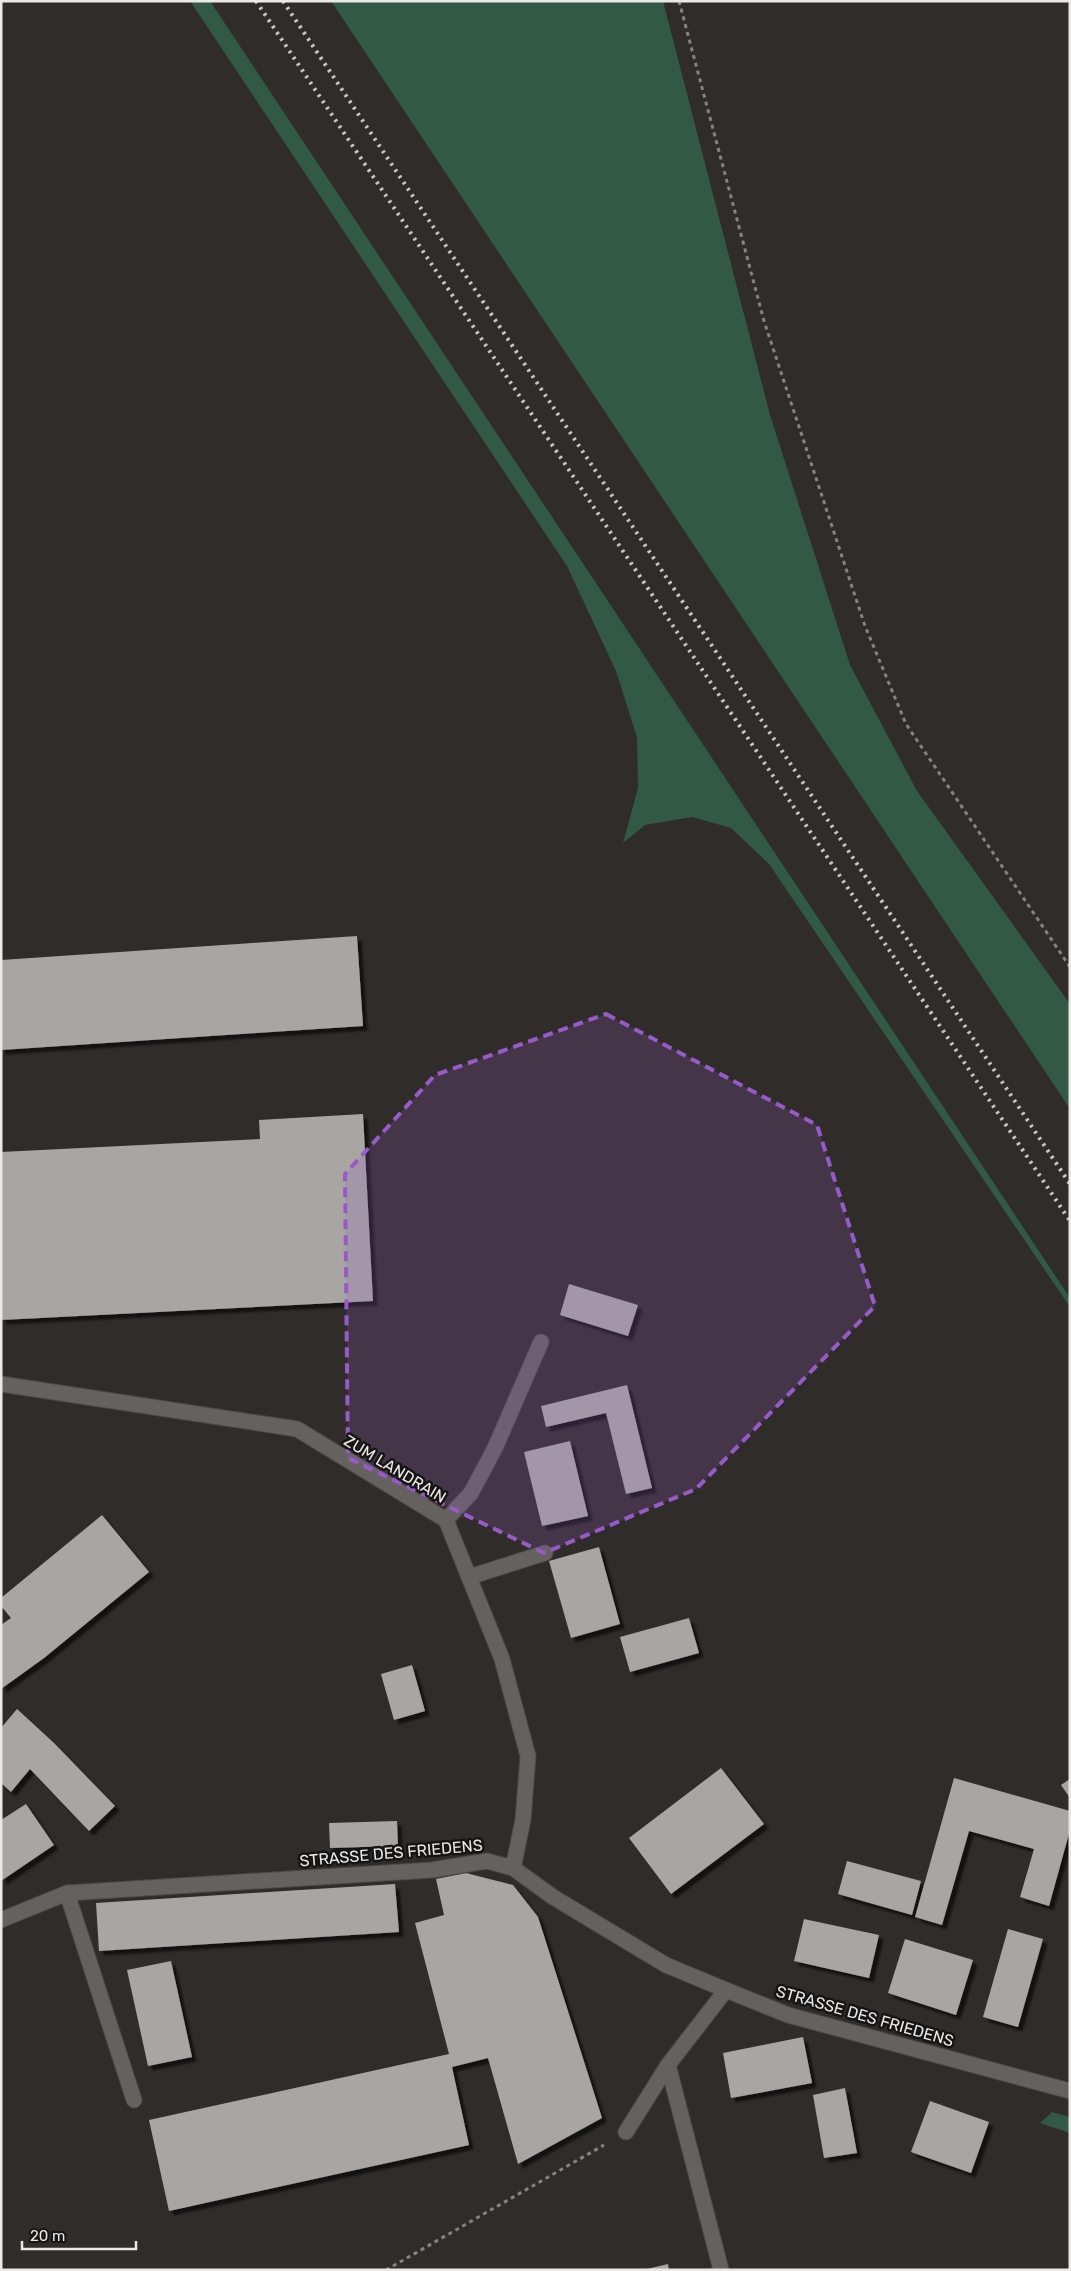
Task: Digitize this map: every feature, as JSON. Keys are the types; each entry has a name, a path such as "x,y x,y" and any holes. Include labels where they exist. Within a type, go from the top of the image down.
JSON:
{"street":[{"path":"446,1520 471,1492 495,1448 541,1342"},
{"name":"ZUM LANDRAIN","path":"1,1384 297,1429 446,1520 502,1659 528,1756 523,1820 513,1868"},
{"path":"469,1577 545,1553"},
{"name":"STRASSE DES FRIEDENS","path":"1,1920 68,1893 432,1870 487,1861 513,1868 553,1897 666,1964 788,2015 1070,2091"},
{"path":"68,1893 134,2100"},
{"path":"626,2132 668,2064 726,1990"},
{"path":"668,2064 721,2270"}],"path":[{"path":"679,1 764,321 865,626 906,724 1070,967"},
{"path":"386,2270 626,2132"}],"highlighted area":[{"path":"606,1014 817,1125 875,1306 696,1489 544,1553 348,1458 345,1174 435,1075"}],"green space":[{"path":"190,1 210,1 1070,1298 1070,1307 769,864 731,828 692,817 645,825 623,843 638,788 637,737 616,671 567,566"},
{"path":"331,1 663,1 770,415 850,665 917,791 1070,1004 1070,1109"},
{"path":"1052,2112 1070,2117 1070,2133 1040,2123"}],"building":[{"path":"357,936 363,1026 1,1050 1,960"},
{"path":"363,1114 373,1301 1,1320 1,1152 260,1139 259,1120"},
{"path":"569,1284 638,1305 628,1336 560,1315"},
{"path":"627,1385 652,1488 626,1494 606,1413 546,1427 541,1406"},
{"path":"570,1441 588,1516 542,1526 524,1452"},
{"path":"102,1515 149,1572 44,1658 1,1689 1,1625 11,1618 1,1606 1,1598"},
{"path":"599,1547 620,1624 571,1638 549,1561"},
{"path":"689,1618 699,1653 630,1672 620,1637"},
{"path":"412,1665 425,1711 394,1720 381,1674"},
{"path":"17,1709 54,1743 115,1806 89,1831 30,1769 11,1792 1,1783 1,1728"},
{"path":"721,1768 764,1824 671,1894 629,1838"},
{"path":"954,1778 1070,1811 1070,1830 1049,1906 1020,1897 1034,1849 969,1831 942,1925 915,1917"},
{"path":"1070,1779 1070,1798 1061,1785"},
{"path":"26,1804 54,1845 1,1881 1,1820"},
{"path":"397,1821 398,1846 330,1848 329,1823"},
{"path":"847,1861 921,1881 912,1915 838,1894"},
{"path":"466,1873 513,1885 538,1917 602,2118 518,2164 488,2058 452,2067 469,2145 169,2211 149,2120 449,2054 415,1923 444,1915 436,1879"},
{"path":"395,1884 399,1932 99,1951 96,1903"},
{"path":"804,1919 879,1935 869,1978 794,1961"},
{"path":"1008,1929 1043,1939 1018,2027 983,2017"},
{"path":"905,1939 973,1960 956,2015 888,1993"},
{"path":"171,1961 192,2057 148,2066 127,1970"},
{"path":"803,2037 812,2083 731,2098 723,2053"},
{"path":"845,2088 857,2153 824,2158 813,2095"},
{"path":"930,2101 989,2122 971,2173 911,2152"},
{"path":"668,2264 669,2270 647,2270 647,2269"}],"railway":[{"path":"256,1 1070,1221"},
{"path":"283,1 1070,1184"}]}
